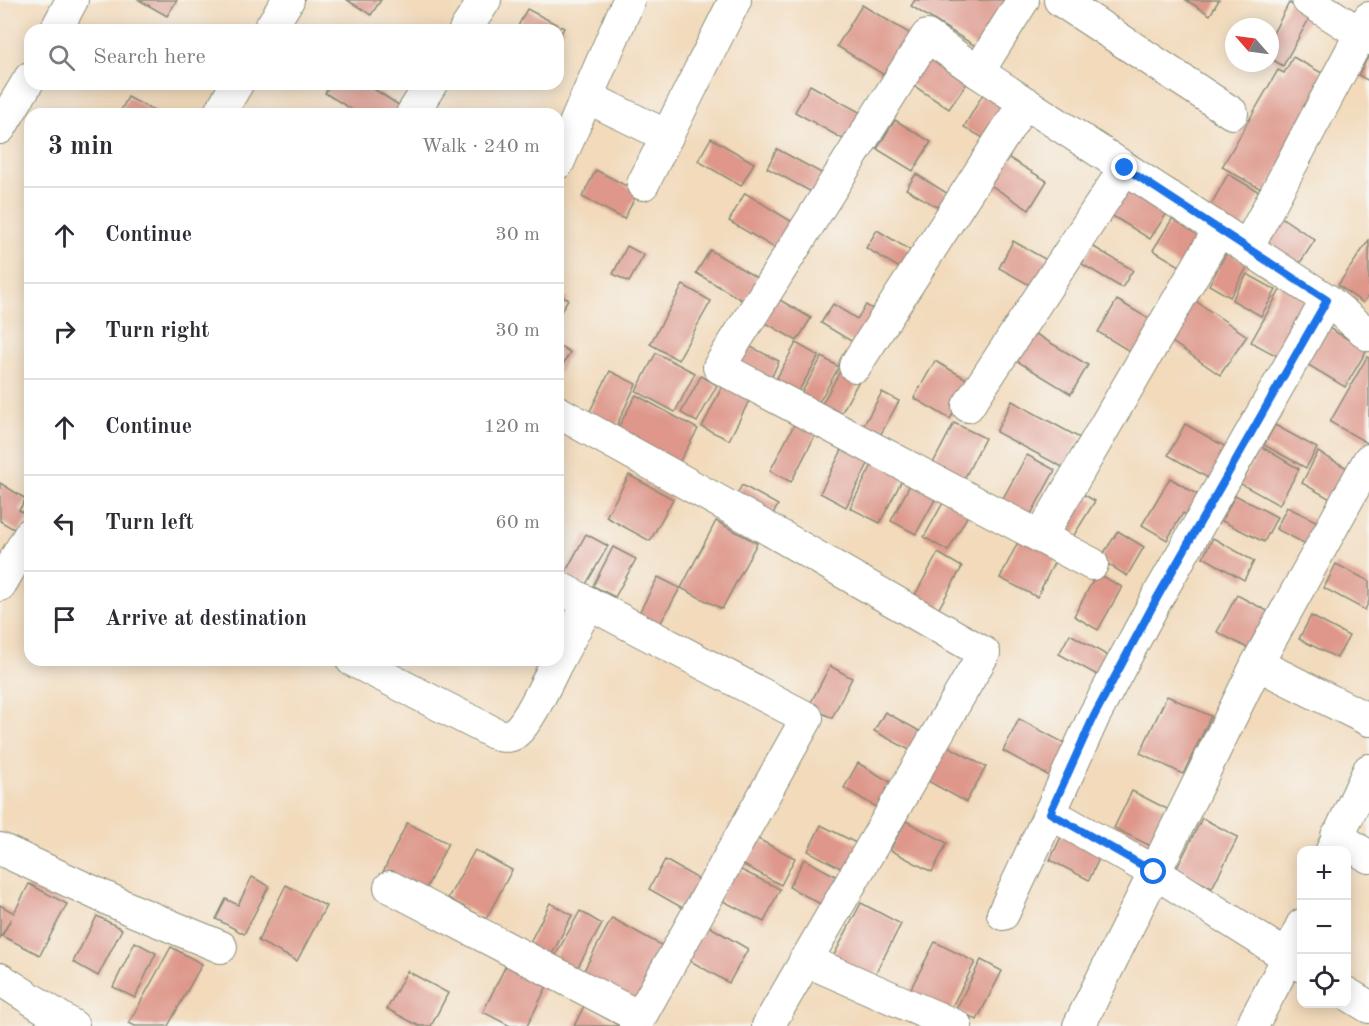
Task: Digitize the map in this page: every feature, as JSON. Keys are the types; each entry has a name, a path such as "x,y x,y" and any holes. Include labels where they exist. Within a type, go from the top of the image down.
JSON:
{"street":[{"path":"59,24 72,0"},
{"path":"273,24 288,0"},
{"path":"469,24 484,0"},
{"path":"564,149 629,0"},
{"path":"643,184 735,0"},
{"path":"978,72 1023,0"},
{"path":"1060,0 1232,113"},
{"path":"1247,248 1366,30 1308,0"},
{"path":"1092,564 719,367 927,36 978,72 1327,300 1369,334"},
{"path":"223,108 233,90"},
{"path":"416,108 427,90"},
{"path":"0,128 21,96"},
{"path":"587,97 667,136"},
{"path":"855,366 1025,102"},
{"path":"968,406 1125,168"},
{"path":"1041,537 1219,230"},
{"path":"1002,914 1094,716 1157,598 1327,300"},
{"path":"564,415 758,523 984,653 768,1026"},
{"path":"1079,1026 1257,664 1369,460"},
{"path":"0,585 24,544"},
{"path":"390,887 637,1021 807,718 564,590"},
{"path":"564,649 589,603"},
{"path":"1257,664 1369,720"},
{"path":"379,666 402,671 498,735 508,736 515,734 524,723 555,666"},
{"path":"1369,770 1335,843 1369,857"},
{"path":"1050,813 1154,872 1295,962 1252,1026"},
{"path":"0,849 132,910 221,947"},
{"path":"805,960 956,1026"},
{"path":"0,979 73,1026"},
{"path":"1351,996 1369,1007"}],"building":[{"path":"139,0 177,0 167,16"},
{"path":"347,0 381,0 371,15"},
{"path":"915,0 1011,0 980,49 911,6"},
{"path":"1186,0 1219,0 1210,15"},
{"path":"1289,3 1311,15 1283,66 1279,64 1279,22"},
{"path":"862,5 914,36 889,78 837,46"},
{"path":"527,9 556,24 519,24"},
{"path":"929,49 972,76 949,109 908,82"},
{"path":"1369,55 1369,81 1358,75"},
{"path":"1293,57 1331,78 1266,192 1222,167 1277,72 1284,73"},
{"path":"810,85 863,114 848,142 795,112"},
{"path":"987,87 1015,104 992,143 964,127"},
{"path":"327,90 375,90 402,107 349,108 325,93"},
{"path":"128,97 149,108 122,108"},
{"path":"895,120 931,142 913,171 877,149"},
{"path":"711,138 754,163 741,186 698,161"},
{"path":"777,149 827,176 817,195 767,168"},
{"path":"1004,155 1047,181 1029,210 987,183"},
{"path":"596,170 638,192 624,219 582,197"},
{"path":"916,174 953,197 944,211 906,189"},
{"path":"1228,174 1261,193 1240,231 1207,212"},
{"path":"1128,188 1167,213 1150,239 1111,215"},
{"path":"745,193 794,223 778,250 729,221"},
{"path":"1275,213 1315,240 1298,266 1257,239"},
{"path":"1174,216 1209,238 1188,271 1153,250"},
{"path":"877,230 918,255 908,273 866,248"},
{"path":"1369,240 1369,295 1363,303 1338,285"},
{"path":"1013,241 1052,263 1037,289 999,268"},
{"path":"627,246 644,255 629,282 613,274"},
{"path":"1092,246 1133,270 1122,288 1082,264"},
{"path":"710,250 759,279 745,302 696,273"},
{"path":"1227,252 1249,264 1230,297 1209,285"},
{"path":"1247,274 1276,290 1261,316 1232,300"},
{"path":"1284,283 1312,299 1279,357 1251,342"},
{"path":"683,285 711,301 678,360 650,344"},
{"path":"773,296 811,318 797,341 759,319"},
{"path":"1117,300 1156,323 1136,355 1098,332"},
{"path":"1194,300 1247,336 1220,375 1168,339"},
{"path":"833,304 857,319 866,305 881,314 861,347 821,323"},
{"path":"1327,327 1367,350 1345,387 1305,363"},
{"path":"1034,333 1088,365 1071,394 1017,361"},
{"path":"796,343 819,356 794,399 772,387"},
{"path":"745,344 779,361 768,385 733,367"},
{"path":"564,348 570,352 564,363"},
{"path":"656,353 695,373 675,412 636,391"},
{"path":"822,357 839,367 815,409 798,399"},
{"path":"1367,357 1369,358 1369,444 1330,422"},
{"path":"935,361 972,382 950,419 914,398"},
{"path":"843,366 861,377 837,421 818,411"},
{"path":"610,371 636,384 613,433 586,419"},
{"path":"701,376 717,385 697,422 681,413"},
{"path":"724,383 751,397 729,440 702,427"},
{"path":"882,392 899,401 877,441 860,432"},
{"path":"636,395 698,429 673,473 615,433"},
{"path":"1012,401 1080,438 1064,468 996,432"},
{"path":"795,423 816,434 791,482 770,471"},
{"path":"954,423 985,438 962,483 931,467"},
{"path":"1185,424 1233,451 1215,482 1168,455"},
{"path":"1275,425 1317,448 1306,468 1264,445"},
{"path":"844,446 870,460 846,507 820,493"},
{"path":"1262,447 1299,469 1279,505 1241,484"},
{"path":"1318,452 1358,474 1341,505 1302,483"},
{"path":"1027,455 1055,470 1030,516 1002,500"},
{"path":"874,461 904,476 880,523 850,508"},
{"path":"629,475 673,499 650,541 606,517"},
{"path":"1170,478 1208,501 1196,521 1183,513 1167,540 1142,525"},
{"path":"912,481 938,494 916,534 891,521"},
{"path":"0,483 24,498 19,510 24,513 24,524 19,532 0,521"},
{"path":"742,485 778,505 768,523 732,503"},
{"path":"1076,490 1095,501 1071,540 1053,529"},
{"path":"949,492 973,506 948,551 924,537"},
{"path":"1235,495 1277,517 1264,542 1222,521"},
{"path":"1287,507 1328,527 1316,549 1276,529"},
{"path":"716,521 757,543 722,609 681,588"},
{"path":"1118,531 1144,547 1127,576 1100,559"},
{"path":"586,534 608,546 585,586 564,575"},
{"path":"1021,536 1058,555 1037,597 1000,578"},
{"path":"1213,538 1254,561 1244,580 1203,557"},
{"path":"613,547 636,559 615,597 593,586"},
{"path":"938,553 962,567 934,617 910,604"},
{"path":"1336,564 1369,581 1369,601 1365,610 1324,588"},
{"path":"1097,573 1122,587 1098,630 1074,616"},
{"path":"658,577 680,588 659,626 638,615"},
{"path":"1237,595 1273,614 1253,651 1217,632"},
{"path":"1311,616 1349,636 1337,658 1299,639"},
{"path":"1070,634 1110,657 1099,676 1059,654"},
{"path":"830,666 852,678 832,718 809,706"},
{"path":"1167,696 1211,716 1183,774 1140,753"},
{"path":"885,712 925,734 915,753 874,731"},
{"path":"1019,719 1070,746 1053,778 1003,751"},
{"path":"948,746 986,767 966,802 928,781"},
{"path":"858,763 897,786 883,811 844,788"},
{"path":"1132,791 1173,812 1155,848 1114,828"},
{"path":"1202,818 1238,837 1212,888 1176,870"},
{"path":"906,821 947,843 932,872 890,850"},
{"path":"407,823 448,843 424,893 383,872"},
{"path":"821,825 864,847 850,873 808,851"},
{"path":"1062,835 1101,854 1089,880 1050,860"},
{"path":"756,838 795,858 781,885 742,864"},
{"path":"475,850 512,870 486,919 448,898"},
{"path":"804,859 843,880 828,908 789,887"},
{"path":"665,860 704,882 688,911 649,889"},
{"path":"735,867 780,889 764,922 719,899"},
{"path":"252,877 269,886 244,934 216,919 226,899 238,905"},
{"path":"29,884 67,904 40,955 2,936 11,919 0,938 0,905 14,913"},
{"path":"286,885 326,906 297,961 258,941"},
{"path":"550,903 572,915 548,962 526,950"},
{"path":"861,903 901,924 870,984 830,963"},
{"path":"580,911 602,924 575,972 553,960"},
{"path":"97,916 122,929 98,976 73,962"},
{"path":"612,918 670,950 640,1006 582,974"},
{"path":"707,925 748,949 729,983 687,959"},
{"path":"135,942 156,953 135,998 113,987"},
{"path":"935,942 975,962 947,1016 907,996"},
{"path":"171,947 202,964 168,1026 135,1026 129,1023"},
{"path":"509,959 550,980 527,1026 510,1026 483,1012"},
{"path":"981,960 1002,971 977,1020 956,1009"},
{"path":"407,971 448,993 431,1026 419,1026 387,1009"},
{"path":"584,1006 620,1026 574,1026"}],"route":[{"path":"1125,168 1327,300 1157,598 1094,716 1050,813 1154,872"}]}
